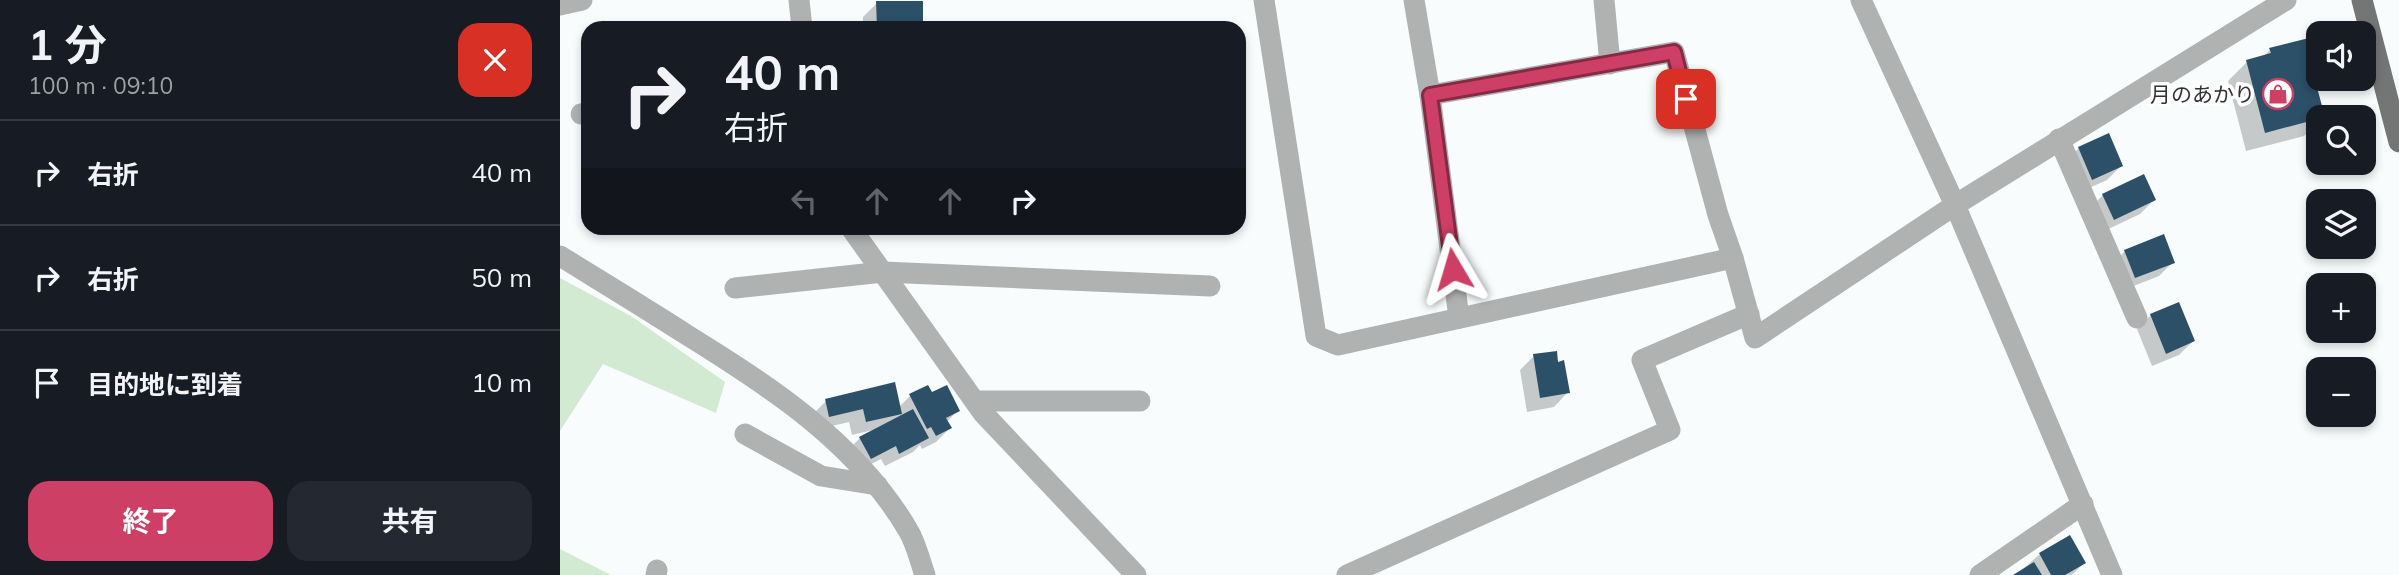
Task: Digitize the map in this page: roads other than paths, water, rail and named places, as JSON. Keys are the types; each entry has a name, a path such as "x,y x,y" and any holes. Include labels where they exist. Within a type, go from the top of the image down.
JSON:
{"main road":[{"path":"2361,0 2399,142"}],"street":[{"path":"560,5 582,0"},
{"path":"799,0 801,21"},
{"path":"1264,0 1316,336 1338,345 1733,258"},
{"path":"1414,0 1430,95 1459,318"},
{"path":"1604,0 1610,64"},
{"path":"1861,0 1955,205 2112,575"},
{"path":"1430,95 1674,52 1755,338 1955,205 2286,0"},
{"path":"2059,139 2137,318"},
{"path":"856,235 983,413 1136,575"},
{"path":"560,256 753,376 814,422 868,472 910,532 925,575"},
{"path":"735,288 883,272 1210,286"},
{"path":"1347,575 1670,429 1642,360 1749,314"},
{"path":"975,401 1140,401"},
{"path":"745,434 821,476 877,485"},
{"path":"1980,575 2083,504"}],"place":[{"name":"月のあかり","path":"2278,94"}]}
